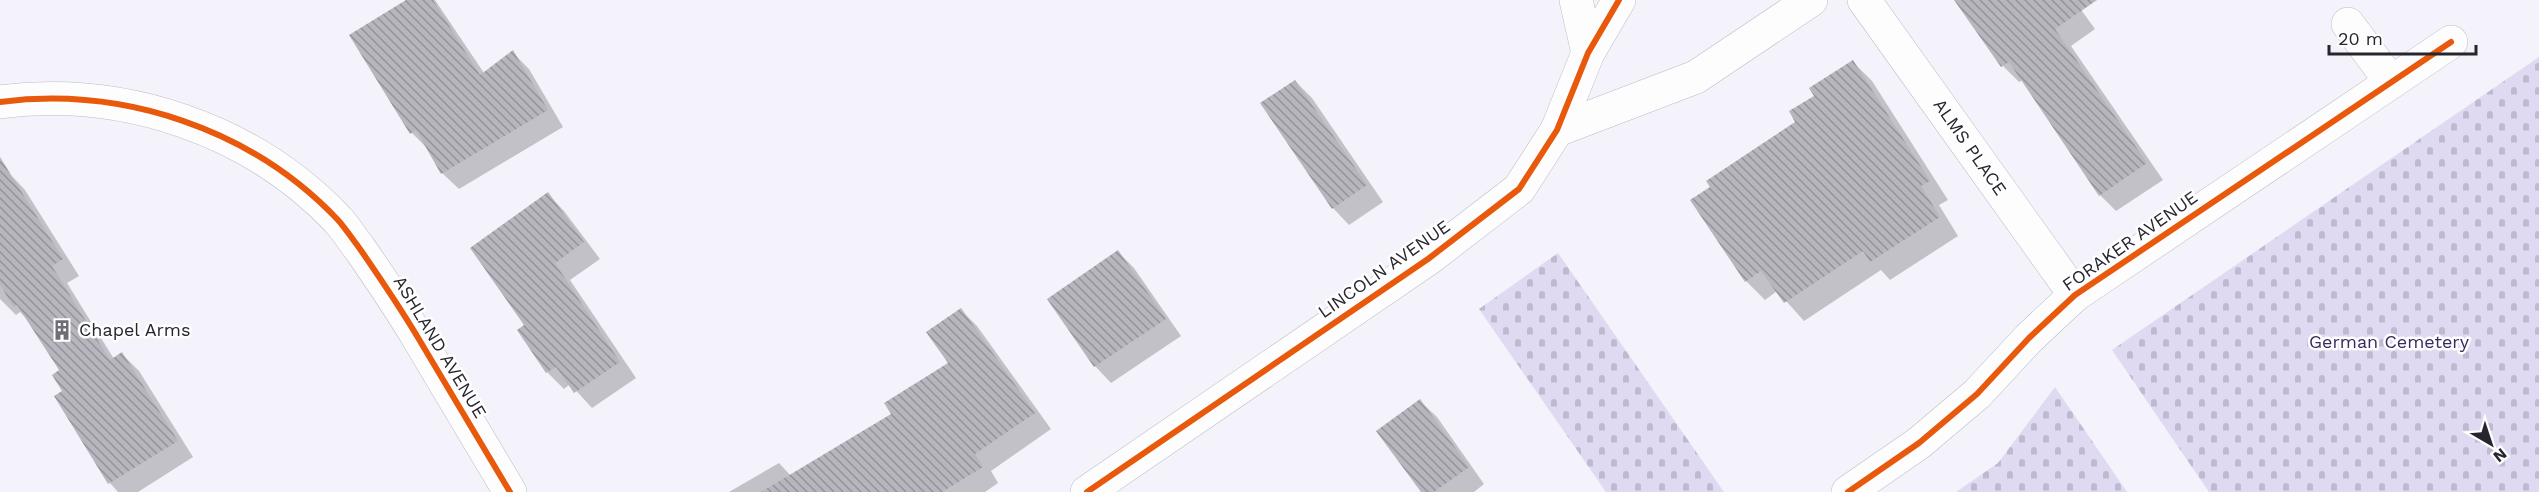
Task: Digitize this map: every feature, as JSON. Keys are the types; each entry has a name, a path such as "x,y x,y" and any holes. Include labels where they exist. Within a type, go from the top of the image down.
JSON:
{"street":[{"path":"1576,0 1588,53"},
{"name":"LINCOLN AVENUE","path":"1087,492 1428,259 1519,189 1557,130 1588,53 1619,0"},
{"path":"1557,130 1696,77 1811,0"},
{"name":"ALMS PLACE","path":"1864,0 2075,295"},
{"path":"2348,24 2391,82"},
{"name":"FORAKER AVENUE","path":"1848,492 1919,443 1977,394 2029,338 2075,295 2451,42"},
{"name":"ASHLAND AVENUE","path":"0,102 34,98 102,101 168,115 231,140 288,176 339,220 387,286 510,492"}],"green space":[{"name":"German Cemetery","path":"2539,57 2539,492 2209,492 2112,350"},
{"path":"1558,253 1724,492 1606,492 1479,309"},
{"path":"2055,387 2127,492 1956,492 1998,463"}],"building":[{"path":"406,0 433,0 480,75 513,50 548,110 441,174 416,130 410,134 349,35"},
{"path":"1954,0 2097,0 2055,29 2147,163 2099,196 2009,62 2001,67"},
{"path":"1853,60 1930,181 1921,186 1940,217 1870,262 1863,251 1784,303 1761,271 1745,282 1690,200 1710,187 1706,181 1795,122 1789,111 1814,96 1809,88"},
{"path":"1295,80 1367,185 1332,209 1260,103"},
{"name":"Chapel Arms","path":"0,157 63,259 52,266 110,360 122,352 178,441 108,484 54,396 62,391 52,375 59,370 17,305 13,307 0,284"},
{"path":"548,192 584,242 555,263 620,362 574,393 556,367 546,373 517,330 524,325 470,248"},
{"path":"1118,250 1166,319 1094,367 1047,299"},
{"path":"961,308 1035,413 975,454 983,467 942,492 761,492 891,414 884,403 948,363 926,332"},
{"path":"1420,399 1469,467 1434,492 1421,492 1376,431"}],"cycle path":[{"path":"1087,492 1428,259 1519,189 1557,130 1588,53 1619,0"},
{"path":"1848,492 1919,443 1977,394 2029,338 2075,295 2451,42"},
{"path":"0,102 46,99 93,101 138,108 183,121 226,138 266,161 304,188 338,220 375,271 510,492"}],"place":[{"name":"Chapel Arms","path":"62,330"}]}
